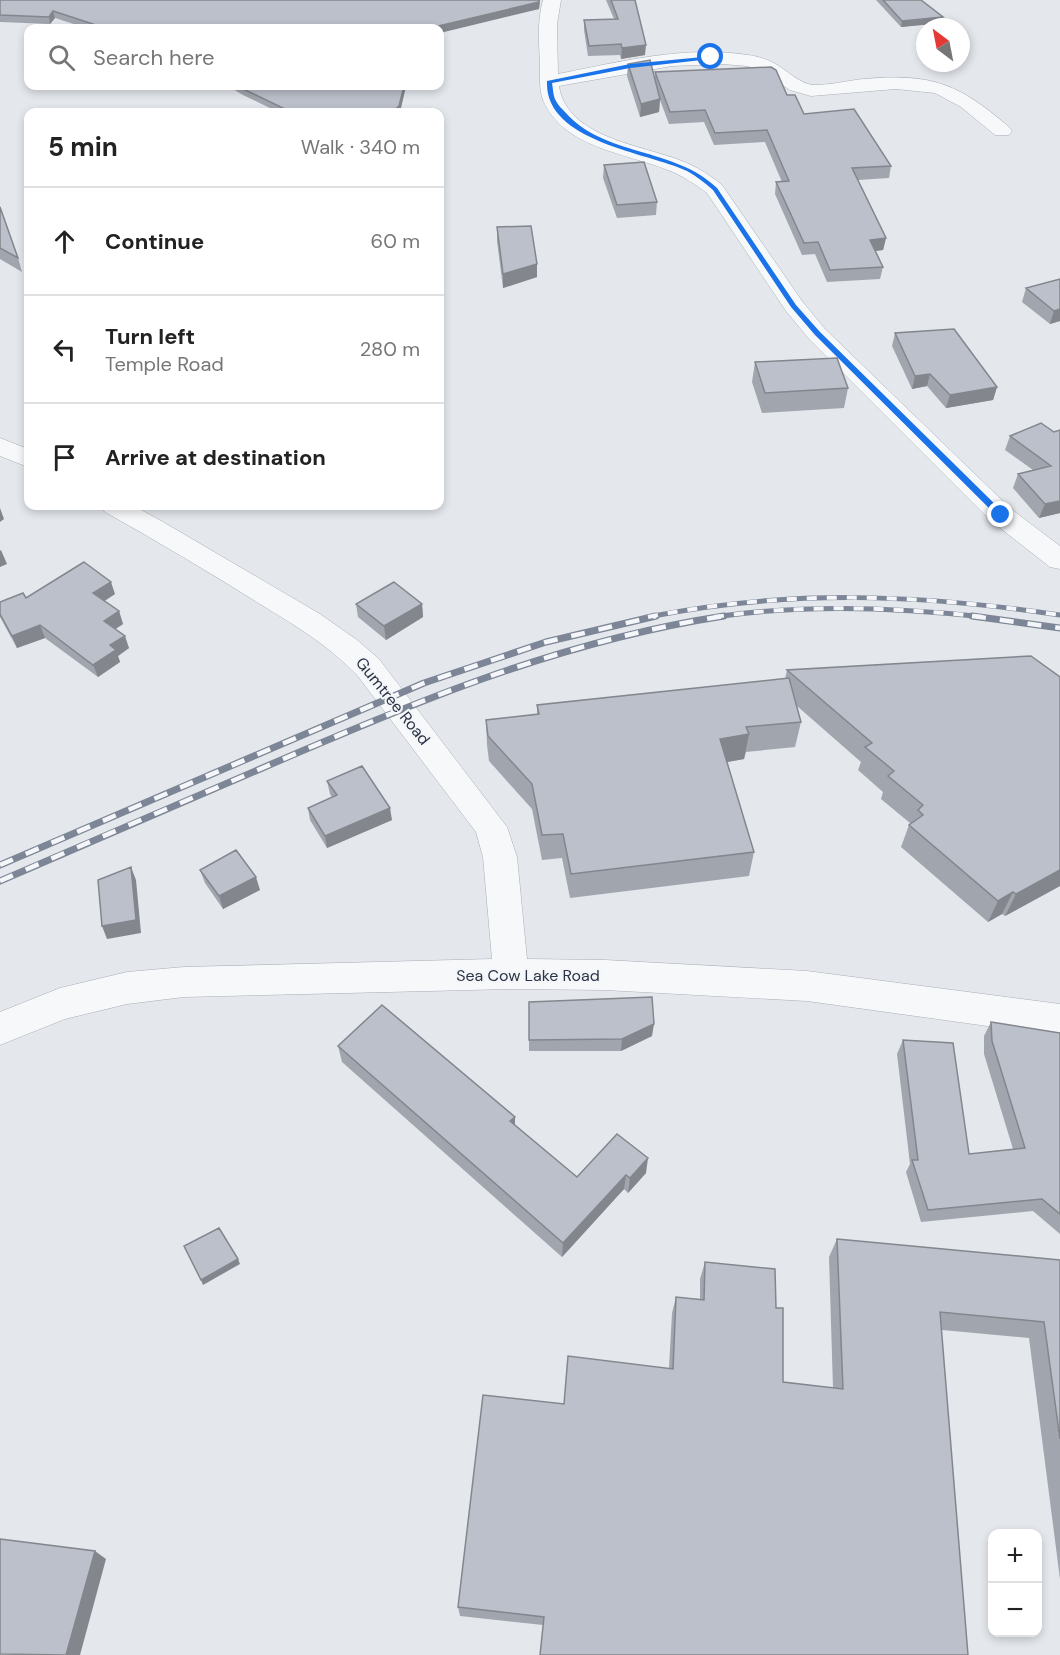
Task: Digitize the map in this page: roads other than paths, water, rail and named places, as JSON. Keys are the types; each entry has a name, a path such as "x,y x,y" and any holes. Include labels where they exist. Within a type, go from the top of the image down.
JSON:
{"street":[{"path":"552,0 547,21 549,82 553,102 573,125 599,140 689,170 707,181 715,189 794,306 817,333 1001,515 1060,560"},
{"path":"549,82 672,60 711,57 748,60 769,66 804,90 908,84 932,87 954,95 972,106 1002,131"},
{"path":"0,446 24,457"},
{"name":"Gumtree Road","path":"121,510 198,552 331,634 354,652 368,667 490,827 500,857 511,974"},
{"name":"Sea Cow Lake Road","path":"0,1029 60,1004 127,988 184,982 511,974 605,975 807,986 1060,1020"}],"railway":[{"path":"648,617 752,602 854,598 956,603 1060,615"},
{"path":"714,617 781,610 849,608 984,617"},
{"path":"0,865 424,683 546,642 656,616"},
{"path":"0,881 323,742 491,676 605,641 724,616"},
{"path":"972,616 1060,628"}]}
